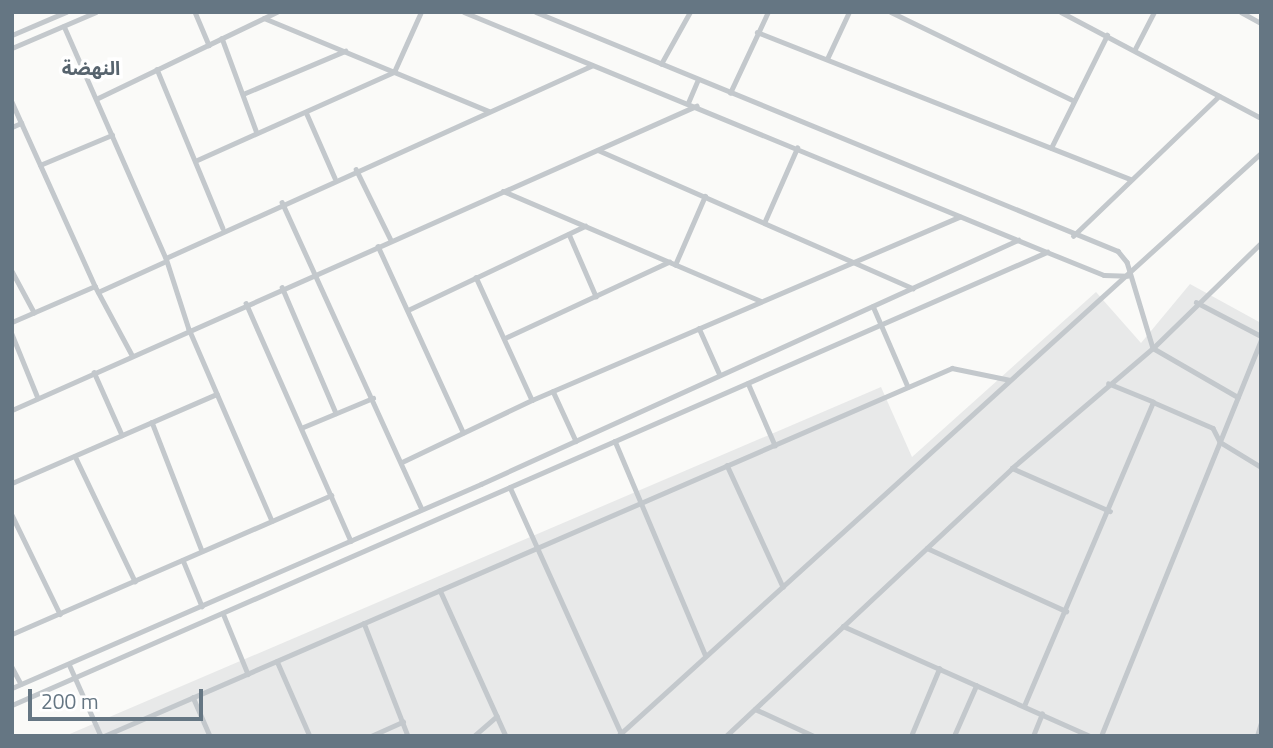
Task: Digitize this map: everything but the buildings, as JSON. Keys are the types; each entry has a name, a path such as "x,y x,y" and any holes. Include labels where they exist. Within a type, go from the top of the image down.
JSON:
{"street":[{"path":"12,35 66,12"},
{"path":"12,48 96,12"},
{"path":"195,12 209,44"},
{"path":"96,99 277,12"},
{"path":"195,161 394,72 421,12"},
{"path":"464,12 1104,275 1128,276"},
{"path":"536,12 1073,236 1118,251 1127,262 1128,276 1153,348 1238,397"},
{"path":"661,64 690,12"},
{"path":"730,93 768,12"},
{"path":"827,59 849,12"},
{"path":"891,12 1074,101"},
{"path":"1062,12 1261,118"},
{"path":"1135,49 1154,12"},
{"path":"1241,12 1261,23"},
{"path":"264,18 488,111"},
{"path":"64,26 165,260 189,329 272,521"},
{"path":"758,32 1130,180"},
{"path":"1051,148 1107,35"},
{"path":"222,38 257,133"},
{"path":"243,94 345,51"},
{"path":"12,322 165,260 223,228 593,65"},
{"path":"157,69 223,228"},
{"path":"688,103 698,80"},
{"path":"1073,236 1219,96"},
{"path":"12,102 97,289 132,355"},
{"path":"12,410 282,287 696,106"},
{"path":"306,112 335,178"},
{"path":"12,127 21,123"},
{"path":"40,165 112,135"},
{"path":"765,221 797,148"},
{"path":"598,149 913,288"},
{"path":"510,487 620,734 1261,153"},
{"path":"356,169 391,240"},
{"path":"503,191 761,301"},
{"path":"676,265 705,196"},
{"path":"282,202 422,509"},
{"path":"402,462 532,400 961,216"},
{"path":"408,310 585,226"},
{"path":"569,234 596,296"},
{"path":"12,688 576,441 1018,240"},
{"path":"726,736 1012,468 1153,348 1196,302 1261,243"},
{"path":"378,246 463,432"},
{"path":"12,705 75,675 223,613 1047,252"},
{"path":"505,338 669,262"},
{"path":"12,271 34,312"},
{"path":"476,278 532,400"},
{"path":"282,287 336,413"},
{"path":"1101,736 1261,338 1196,302"},
{"path":"246,303 351,541"},
{"path":"873,306 908,387"},
{"path":"699,328 720,375"},
{"path":"12,334 38,398"},
{"path":"69,664 102,736 952,368 1010,380"},
{"path":"94,372 122,435"},
{"path":"748,383 775,445"},
{"path":"1109,384 1213,428 1220,442 1261,467"},
{"path":"553,391 576,441"},
{"path":"12,483 217,394"},
{"path":"301,428 373,398"},
{"path":"1024,706 1110,511 1153,401"},
{"path":"152,422 202,551"},
{"path":"615,441 706,656"},
{"path":"75,456 135,581"},
{"path":"727,465 783,587"},
{"path":"1012,468 1110,511"},
{"path":"12,635 331,495"},
{"path":"12,515 60,614"},
{"path":"927,548 1066,611"},
{"path":"183,560 202,606"},
{"path":"440,590 506,736"},
{"path":"223,613 248,674"},
{"path":"364,623 408,736"},
{"path":"843,626 1090,736"},
{"path":"276,661 310,736"},
{"path":"12,667 21,684"},
{"path":"911,736 939,669"},
{"path":"954,736 976,686"},
{"path":"193,697 210,736"},
{"path":"755,709 814,736"},
{"path":"1033,736 1042,715"},
{"path":"474,736 497,716"},
{"path":"370,736 403,722"},
{"path":"1257,736 1261,723"}],"shaded area":[{"path":"1190,284 1261,323 1261,736 65,736 881,387 912,457 1096,292 1141,343"}],"district":[{"name":"النهضة","path":"91,68"}]}
